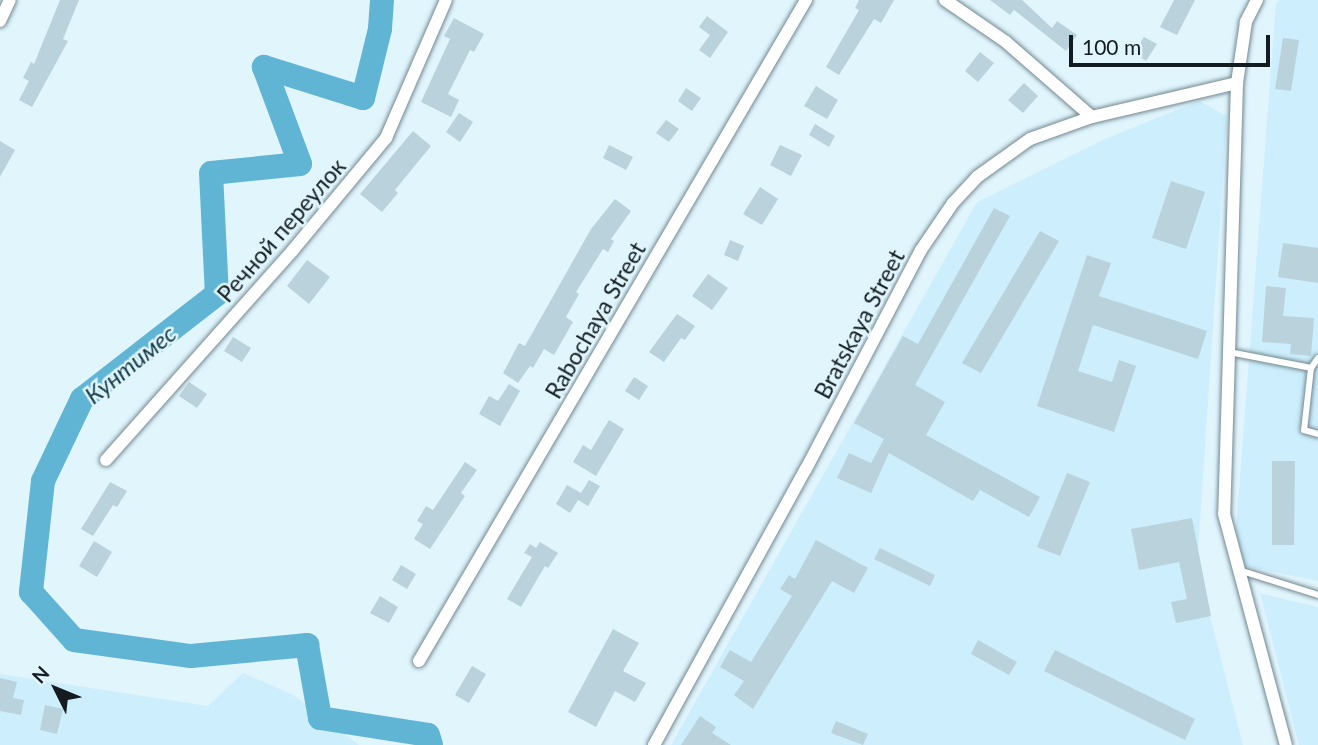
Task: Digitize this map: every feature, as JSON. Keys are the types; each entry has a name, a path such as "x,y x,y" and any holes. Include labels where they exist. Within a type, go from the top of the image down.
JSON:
{"street":[{"path":"0,21 10,0"},
{"name":"Речной переулок","path":"106,460 293,250 386,138 446,0"},
{"name":"Rabochaya Street","path":"419,661 806,0"},
{"path":"945,0 1006,41 1092,117"},
{"path":"1256,0 1246,22 1237,83 1224,514 1242,571 1286,745"},
{"name":"Bratskaya Street","path":"654,745 806,469 921,250 953,203 977,177 1030,139 1092,117 1237,83"}],"lane":[{"path":"1228,352 1311,368"},
{"path":"1318,358 1311,368 1304,430 1318,434"},
{"path":"1242,571 1318,595"}],"shaded area":[{"path":"1279,0 1318,0 1318,581 1244,566 1236,530 1276,4"},
{"path":"1199,101 1227,116 1197,566 1243,745 671,745 977,202 1105,139"},
{"path":"1260,593 1318,607 1318,745 1299,745"},
{"path":"243,673 293,695 359,745 0,745 0,674 208,706"}],"building":[{"path":"60,0 79,0 63,39 68,41 32,107 19,100 29,81 23,78 31,62 34,64"},
{"path":"859,0 894,0 881,23 874,19 839,75 826,67 859,10 855,8"},
{"path":"990,0 1022,0 1052,28 1057,21 1077,35 1066,51 1014,10 1010,15"},
{"path":"1174,0 1195,0 1177,35 1160,27"},
{"path":"707,16 728,32 710,58 699,50 710,35 699,27"},
{"path":"454,18 484,34 474,52 470,50 448,94 459,100 451,117 421,102 450,39 444,36"},
{"path":"1144,37 1157,44 1146,61 1134,53"},
{"path":"1283,38 1299,40 1291,91 1275,89"},
{"path":"980,52 994,63 978,82 965,71"},
{"path":"1024,83 1038,96 1023,113 1008,100"},
{"path":"816,86 838,100 827,119 804,106"},
{"path":"686,88 701,98 692,111 678,101"},
{"path":"459,113 473,122 460,142 446,132"},
{"path":"666,120 679,129 669,142 656,133"},
{"path":"815,124 835,136 829,147 809,135"},
{"path":"413,131 431,146 395,190 398,193 382,212 360,194"},
{"path":"0,141 15,150 0,177"},
{"path":"609,145 633,157 626,170 603,158"},
{"path":"780,145 802,155 791,176 770,165"},
{"path":"1171,181 1205,192 1186,249 1152,238"},
{"path":"760,187 778,199 762,225 743,214"},
{"path":"615,199 631,211 611,239 614,241 608,252 603,249 576,292 579,294 566,317 573,322 554,355 544,349 533,368 530,366 518,383 503,373 519,343 525,346 591,229"},
{"path":"994,208 1010,216 915,385 945,402 926,435 1040,497 1029,517 980,490 973,501 889,453 871,493 837,478 849,453 871,463 884,439 854,423 903,336 918,344"},
{"path":"1040,231 1059,241 981,373 962,363"},
{"path":"730,240 744,246 738,261 724,255"},
{"path":"1283,243 1318,248 1318,283 1278,277"},
{"path":"1087,255 1111,263 1099,296 1207,331 1198,359 1093,325 1078,371 1112,382 1119,360 1136,366 1114,432 1037,406"},
{"path":"307,260 330,277 309,304 287,286"},
{"path":"708,274 728,288 712,310 692,296"},
{"path":"1266,286 1286,288 1283,316 1314,318 1311,356 1290,354 1291,344 1262,342"},
{"path":"677,314 695,326 685,340 681,338 664,362 649,352"},
{"path":"233,337 251,348 242,362 224,351"},
{"path":"634,377 648,386 639,400 625,391"},
{"path":"189,382 207,394 197,408 179,396"},
{"path":"509,384 520,391 500,426 479,414 489,396 498,401"},
{"path":"609,420 624,429 596,476 573,462 583,445 591,450"},
{"path":"1272,461 1295,461 1294,545 1272,545"},
{"path":"465,462 477,470 461,493 465,496 430,549 414,539 423,524 417,521 426,506 433,510"},
{"path":"1067,473 1090,482 1060,556 1037,547"},
{"path":"589,480 600,486 588,506 578,500 570,513 556,504 567,485 581,493"},
{"path":"110,482 127,491 117,507 113,505 93,536 81,529"},
{"path":"1192,518 1211,616 1176,623 1171,602 1187,599 1179,562 1139,570 1131,529"},
{"path":"816,540 868,568 854,593 832,581 753,709 734,695 744,681 720,667 730,650 751,662 792,596 780,589 789,575 795,579"},
{"path":"94,541 112,552 97,577 79,566"},
{"path":"540,542 558,553 548,568 545,566 521,607 507,599 532,557 524,553 530,544 536,548"},
{"path":"880,548 935,575 930,586 874,559"},
{"path":"401,565 416,574 407,589 392,580"},
{"path":"380,596 398,607 389,623 370,613"},
{"path":"613,629 639,643 623,671 646,683 635,702 615,691 596,727 568,712"},
{"path":"978,640 1017,662 1009,675 971,654"},
{"path":"1055,650 1195,719 1185,740 1044,671"},
{"path":"472,666 486,674 469,703 455,695"},
{"path":"0,678 17,682 13,698 24,700 21,715 0,711"},
{"path":"45,705 63,709 57,734 40,730"},
{"path":"700,716 716,727 712,733 731,745 681,745"},
{"path":"836,721 868,734 863,745 831,733"}],"waterway":[{"name":"Кунтимес","path":"382,0 380,29 363,98 264,67 300,164 211,173 217,294 82,399 43,481 31,592 74,640 191,656 307,645 320,718 428,735 431,745"}]}
